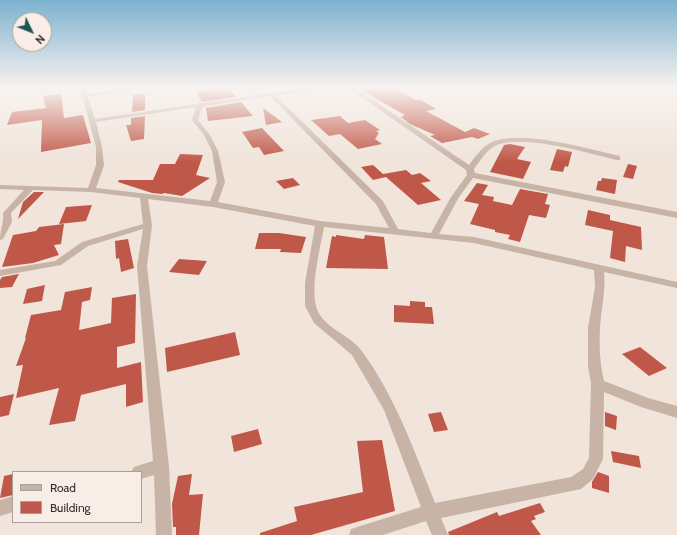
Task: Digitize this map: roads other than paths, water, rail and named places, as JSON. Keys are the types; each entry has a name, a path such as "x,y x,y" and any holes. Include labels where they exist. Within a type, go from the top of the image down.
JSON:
{"street":[{"path":"89,112 99,147 100,165 91,190"},
{"path":"92,121 156,112"},
{"path":"197,112 195,120 207,135 215,151 221,182 213,204"},
{"path":"289,112 380,203 394,230"},
{"path":"386,112 471,172 677,215"},
{"path":"434,235 480,156 495,143 507,141 544,142 582,149 617,158"},
{"path":"0,187 91,190 213,204 320,224 394,230 474,240 677,285"},
{"path":"0,237 8,222 7,213 30,189"},
{"path":"144,197 148,224 142,266 162,466 164,535"},
{"path":"0,273 58,263 76,248 85,244 148,224"},
{"path":"320,224 310,283 311,306 318,320 356,352 390,408 440,535"},
{"path":"357,535 430,512 575,484 588,474 596,459 598,384 594,366 594,328 600,287 599,267"},
{"path":"598,384 646,403 677,412"},
{"path":"142,471 162,466"},
{"path":"0,508 12,504"}]}
